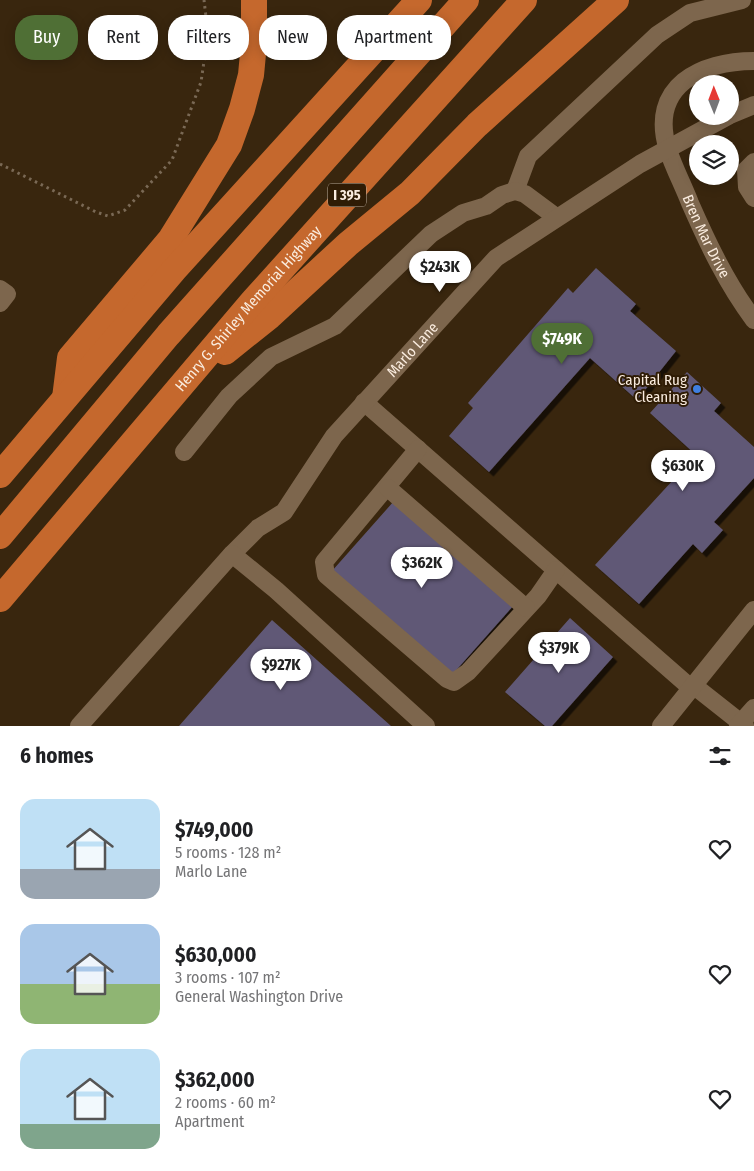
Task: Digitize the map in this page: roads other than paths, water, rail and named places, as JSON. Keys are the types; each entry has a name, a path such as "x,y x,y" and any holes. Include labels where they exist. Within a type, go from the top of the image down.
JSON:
{"highway":[{"path":"65,398 70,358 170,240 229,145 242,109 251,75 254,43 254,0"},
{"path":"0,475 174,270 419,0"},
{"path":"0,536 168,335 466,0"},
{"name":"Henry G. Shirley Memorial Highway","path":"0,599 174,393 369,170 524,0"},
{"path":"174,393 270,316 348,244 410,193 477,125 614,2"}],"street":[{"path":"515,191 528,156 657,35 690,13 742,0"},
{"name":"Bren Mar Drive","path":"754,61 714,65 697,71 683,81 674,93 665,115 668,149 709,245 726,278 754,320"},
{"path":"739,112 754,106"},
{"path":"668,149 712,125"},
{"name":"Marlo Lane","path":"232,554 258,528 284,512 334,436 483,269 514,244 640,164 668,149"},
{"path":"754,162 746,170 747,187 754,198"},
{"path":"184,452 229,396 271,357 335,326 431,234 463,212 486,206 502,196 515,191 525,194 556,217"},
{"path":"0,289 6,294 0,303"},
{"path":"364,402 556,570 692,686 741,725 754,708"},
{"path":"418,449 388,488 324,562 326,575 447,679 454,682 468,672 538,596 556,570"},
{"path":"388,488 526,608"},
{"path":"79,726 232,554 276,590 426,726"},
{"path":"661,726 754,610"}],"place":[{"name":"Capital Rug Cleaning","path":"697,389"}]}
